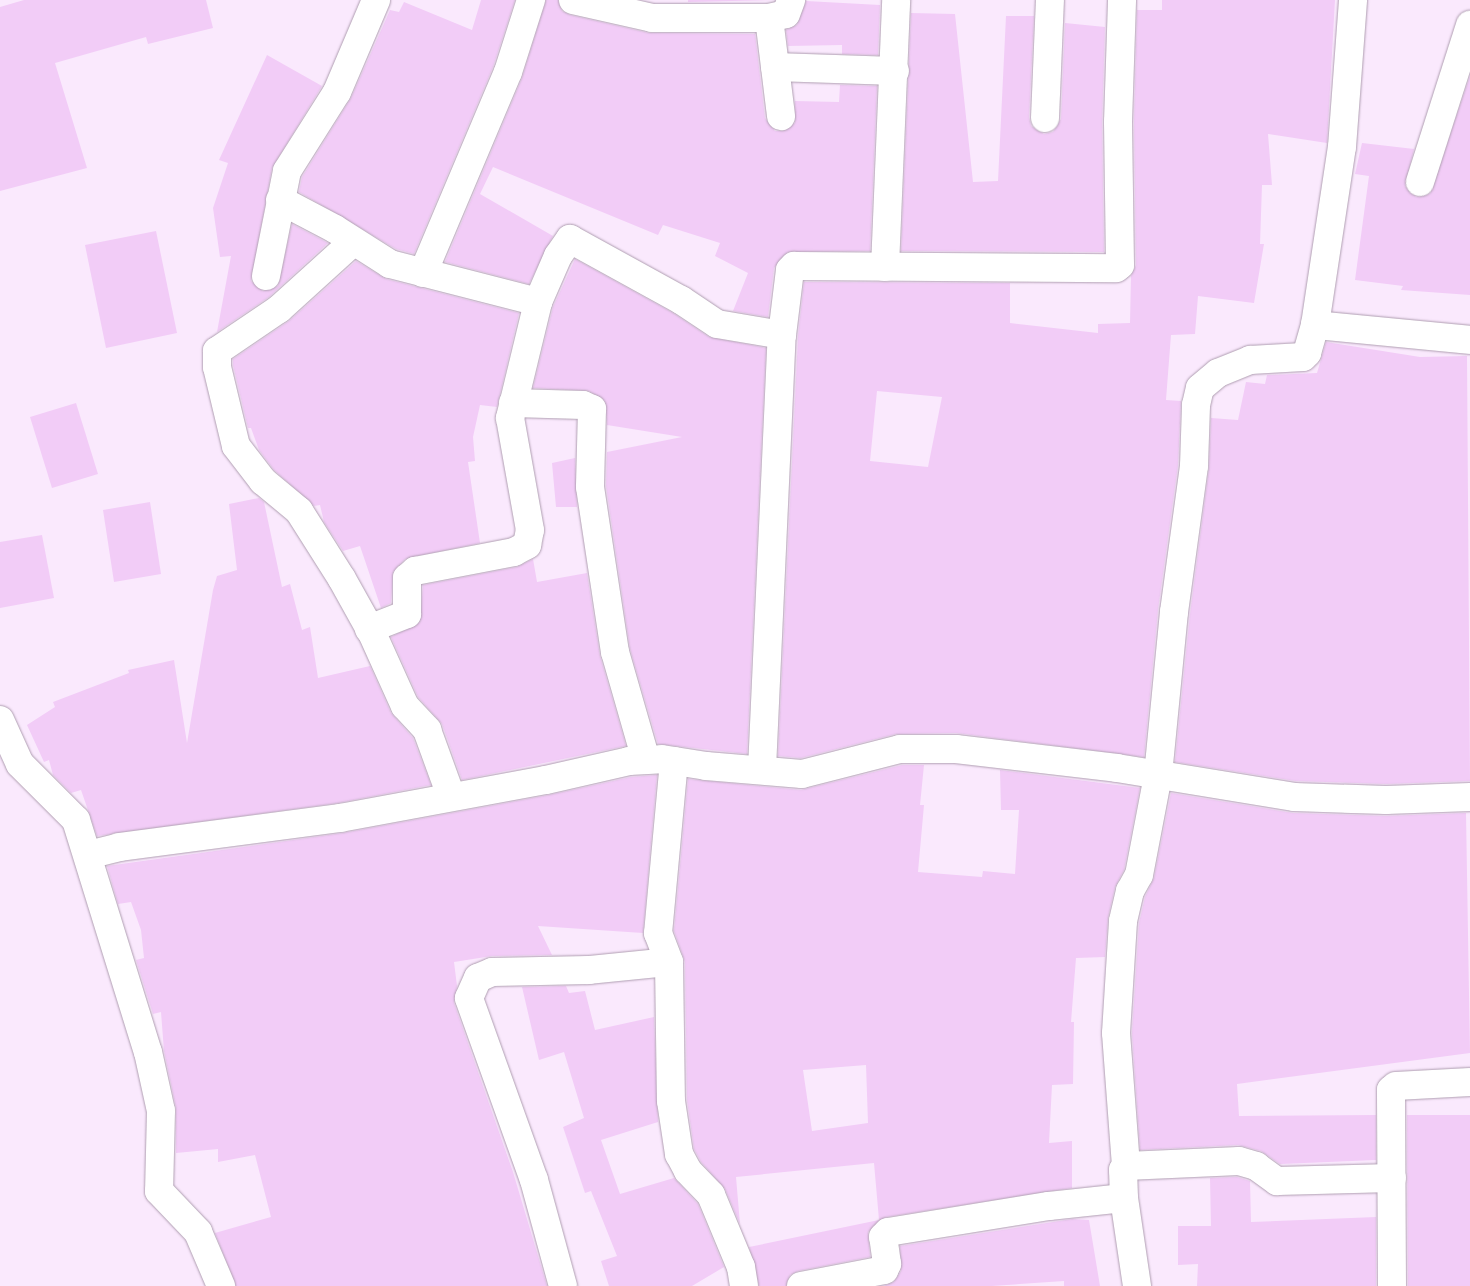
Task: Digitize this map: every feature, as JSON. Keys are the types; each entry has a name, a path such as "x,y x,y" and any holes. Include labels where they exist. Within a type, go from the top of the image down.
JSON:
{"street":[{"path":"266,276 287,171 338,92 376,0"},
{"path":"423,274 508,72 531,0"},
{"path":"574,0 644,9 768,18 786,14 791,0"},
{"path":"885,268 895,70 896,0"},
{"path":"1046,118 1050,0"},
{"path":"762,769 782,335 789,274 794,266 1111,270 1120,265 1118,122 1122,0"},
{"path":"1137,1286 1124,1198 1123,1170 1126,1166 1116,1033 1123,921 1130,891 1139,875 1158,775 1200,388 1218,373 1250,360 1303,357 1307,353 1314,325 1342,147 1353,0"},
{"path":"768,18 781,116"},
{"path":"1420,182 1470,25"},
{"path":"775,67 895,70"},
{"path":"280,200 379,259 423,274 538,302"},
{"path":"370,629 407,614 407,578 415,570 514,552 527,545 530,530 510,418 538,302 558,256 570,239 682,300 717,324 782,335"},
{"path":"353,242 279,309 217,351 216,358 236,446 262,481 299,511 370,629 405,706 427,730 451,796"},
{"path":"1314,325 1470,340"},
{"path":"513,403 583,405 592,408 590,486 615,652 646,760"},
{"path":"0,720 20,764 76,820 148,1052 161,1111 159,1191 198,1232 221,1286"},
{"path":"88,855 119,847 340,818 646,760 674,761 802,774 900,749 956,749 1158,775 1294,797 1386,800 1470,796"},
{"path":"674,761 658,933 669,962 671,1101 679,1154 688,1171 711,1195 741,1267 744,1286"},
{"path":"563,1286 534,1180 469,998 478,978 492,972 589,970 669,962"},
{"path":"1392,1286 1391,1090 1396,1086 1470,1082"},
{"path":"1126,1166 1239,1161 1256,1166 1277,1181 1392,1178"},
{"path":"800,1286 884,1270 887,1264 883,1237 888,1232 1049,1206 1124,1198"}],"building":[{"path":"24,0 206,0 213,28 148,44 146,37 55,63 87,168 0,191 0,7"},
{"path":"481,0 515,0 493,67 414,254 396,249 299,192 302,177 351,98 390,10 399,12 404,2 472,30"},
{"path":"546,0 558,0 562,11 570,15 649,33 755,34 765,118 775,131 783,131 795,123 795,101 839,102 840,85 877,86 870,251 788,252 774,268 768,317 733,311 748,273 715,256 720,243 663,225 658,235 493,167 480,194 553,236 529,284 445,262 522,78"},
{"path":"688,0 774,0 688,2"},
{"path":"1162,0 1335,0 1327,143 1268,134 1272,185 1262,185 1260,244 1264,244 1254,303 1198,296 1195,334 1171,335 1166,400 1181,401 1178,465 1158,610 1144,757 956,733 896,734 801,758 778,756 798,336 804,282 1010,283 1010,323 1098,333 1098,324 1130,323 1131,276 1136,265 1134,122 1137,10 1162,10","holes":["877,391 942,397 928,467 870,461"]},
{"path":"806,1 880,5 878,55 842,54 842,45 788,46 786,30 797,25"},
{"path":"911,13 955,14 973,182 998,181 1006,16 1034,16 1029,117 1031,126 1044,134 1053,132 1061,119 1065,23 1105,27 1102,122 1104,252 901,251"},
{"path":"267,55 322,86 272,168 251,281 263,291 278,286 292,224 328,243 269,297 217,332 231,256 220,257 213,208 228,163 219,160"},
{"path":"1470,76 1470,295 1401,290 1403,286 1355,280 1369,176 1355,174 1362,143 1414,149 1405,186 1416,197 1430,194"},
{"path":"156,231 177,333 106,348 85,245"},
{"path":"575,259 673,313 709,337 766,348 747,754 658,744 630,649 606,486 607,452 682,437 607,425 605,401 589,391 533,388 553,307"},
{"path":"356,261 386,279 519,313 497,407 480,405 473,437 475,461 468,462 480,543 405,559 393,572 391,603 381,608 360,546 343,551 324,522 320,505 314,506 274,470 259,450 251,428 248,428 233,365 233,359 289,321"},
{"path":"1326,342 1420,357 1467,356 1470,781 1386,784 1296,781 1175,762 1190,614 1209,468 1211,418 1238,420 1246,382 1265,384 1267,375 1317,373"},
{"path":"76,403 98,474 52,488 30,417"},
{"path":"575,458 577,507 556,507 552,463"},
{"path":"259,498 264,502 282,587 290,584 302,630 310,627 318,678 370,666 391,713 413,738 431,785 338,803 97,836 81,790 71,793 53,775 49,760 44,762 27,725 55,707 53,702 129,673 128,670 174,660 187,743 217,576 237,570 229,504"},
{"path":"150,502 161,574 114,582 103,510"},
{"path":"42,535 54,598 0,608 0,542"},
{"path":"533,559 537,582 587,573 600,656 626,746 462,780 442,724 418,697 391,637 420,622 423,585 517,567"},
{"path":"902,765 924,765 920,805 924,805 918,872 982,877 983,871 1015,874 1019,810 1001,810 1000,770 1140,788 1124,870 1115,887 1108,918 1105,957 1076,958 1071,1022 1074,1022 1073,1084 1052,1085 1049,1143 1072,1141 1072,1188 886,1217 868,1232 870,1257 798,1271 790,1275 786,1286 759,1286 749,1247 879,1220 874,1163 736,1177 740,1224 725,1189 701,1162 694,1149 687,1100 685,962 674,931 688,779 801,790","holes":["866,1065 868,1123 812,1131 803,1070"]},
{"path":"657,775 643,933 538,926 552,955 492,956 454,962 457,986 454,1003 513,1172 547,1286 236,1286 215,1233 271,1217 255,1155 218,1162 218,1149 176,1153 176,1108 164,1051 161,1012 153,1014 136,960 144,958 141,930 131,902 118,904 107,866 343,833 549,795 631,777"},
{"path":"1171,793 1293,813 1385,816 1466,813 1470,1053 1237,1084 1239,1116 1376,1115 1376,1160 1280,1164 1261,1151 1238,1145 1140,1150 1132,1033 1139,923 1145,897 1154,878"},
{"path":"566,986 569,993 585,991 595,1030 654,1017 658,1122 601,1140 620,1194 674,1178 698,1204 724,1267 692,1286 609,1286 601,1261 617,1256 591,1191 585,1193 563,1127 584,1118 564,1052 539,1060 522,987"},
{"path":"1407,1115 1470,1115 1470,1286 1408,1286"},
{"path":"1237,1177 1250,1181 1251,1222 1376,1217 1376,1286 1197,1286 1198,1264 1178,1265 1178,1226 1211,1226 1210,1178"},
{"path":"1072,1219 1089,1220 1100,1286 1064,1286 1064,1281 992,1286 884,1286 894,1282 901,1271 900,1246"}]}
